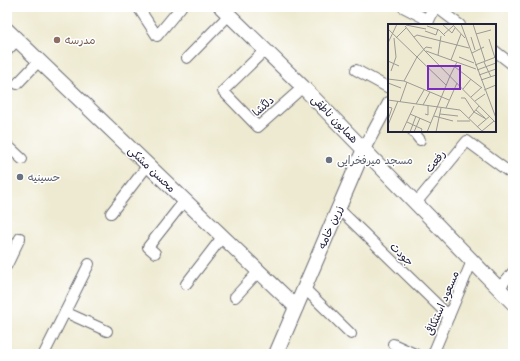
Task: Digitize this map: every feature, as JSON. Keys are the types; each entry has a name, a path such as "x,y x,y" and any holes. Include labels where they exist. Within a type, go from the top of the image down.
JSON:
{"main road":[{"name":"همایون ناطقی","path":"225,11 304,87 513,303"},
{"name":"محسن مشکی","path":"12,35 296,307"},
{"name":"زرین خامه","path":"276,354 364,149"}],"street":[{"path":"138,7 157,36 181,7"},
{"path":"403,7 427,22 435,7 459,24"},
{"path":"187,58 225,11"},
{"path":"7,51 12,35"},
{"name":"دلگشا","path":"265,50 223,91 258,127 304,87"},
{"path":"496,52 513,65"},
{"path":"17,84 39,61"},
{"path":"356,70 388,87"},
{"name":"زرین خامه","path":"364,149 388,105"},
{"path":"414,132 420,140"},
{"name":"رفعت","path":"416,203 467,141 513,175"},
{"path":"7,145 22,159"},
{"path":"111,213 148,165"},
{"path":"155,253 148,247 185,200"},
{"name":"جودت","path":"338,208 449,316"},
{"path":"186,284 223,236"},
{"path":"7,265 20,238"},
{"name":"مسعود استنکافی","path":"433,354 472,261"},
{"path":"44,354 89,264"},
{"path":"235,297 259,271"},
{"path":"499,288 513,272"},
{"path":"304,288 351,334"},
{"path":"65,312 107,331"},
{"path":"393,344 415,354"}],"place":[{"name":"مدرسه","path":"57,40"},
{"name":"مسجد میرفخرایی","path":"329,160"},
{"name":"حسینیه","path":"20,177"}]}
